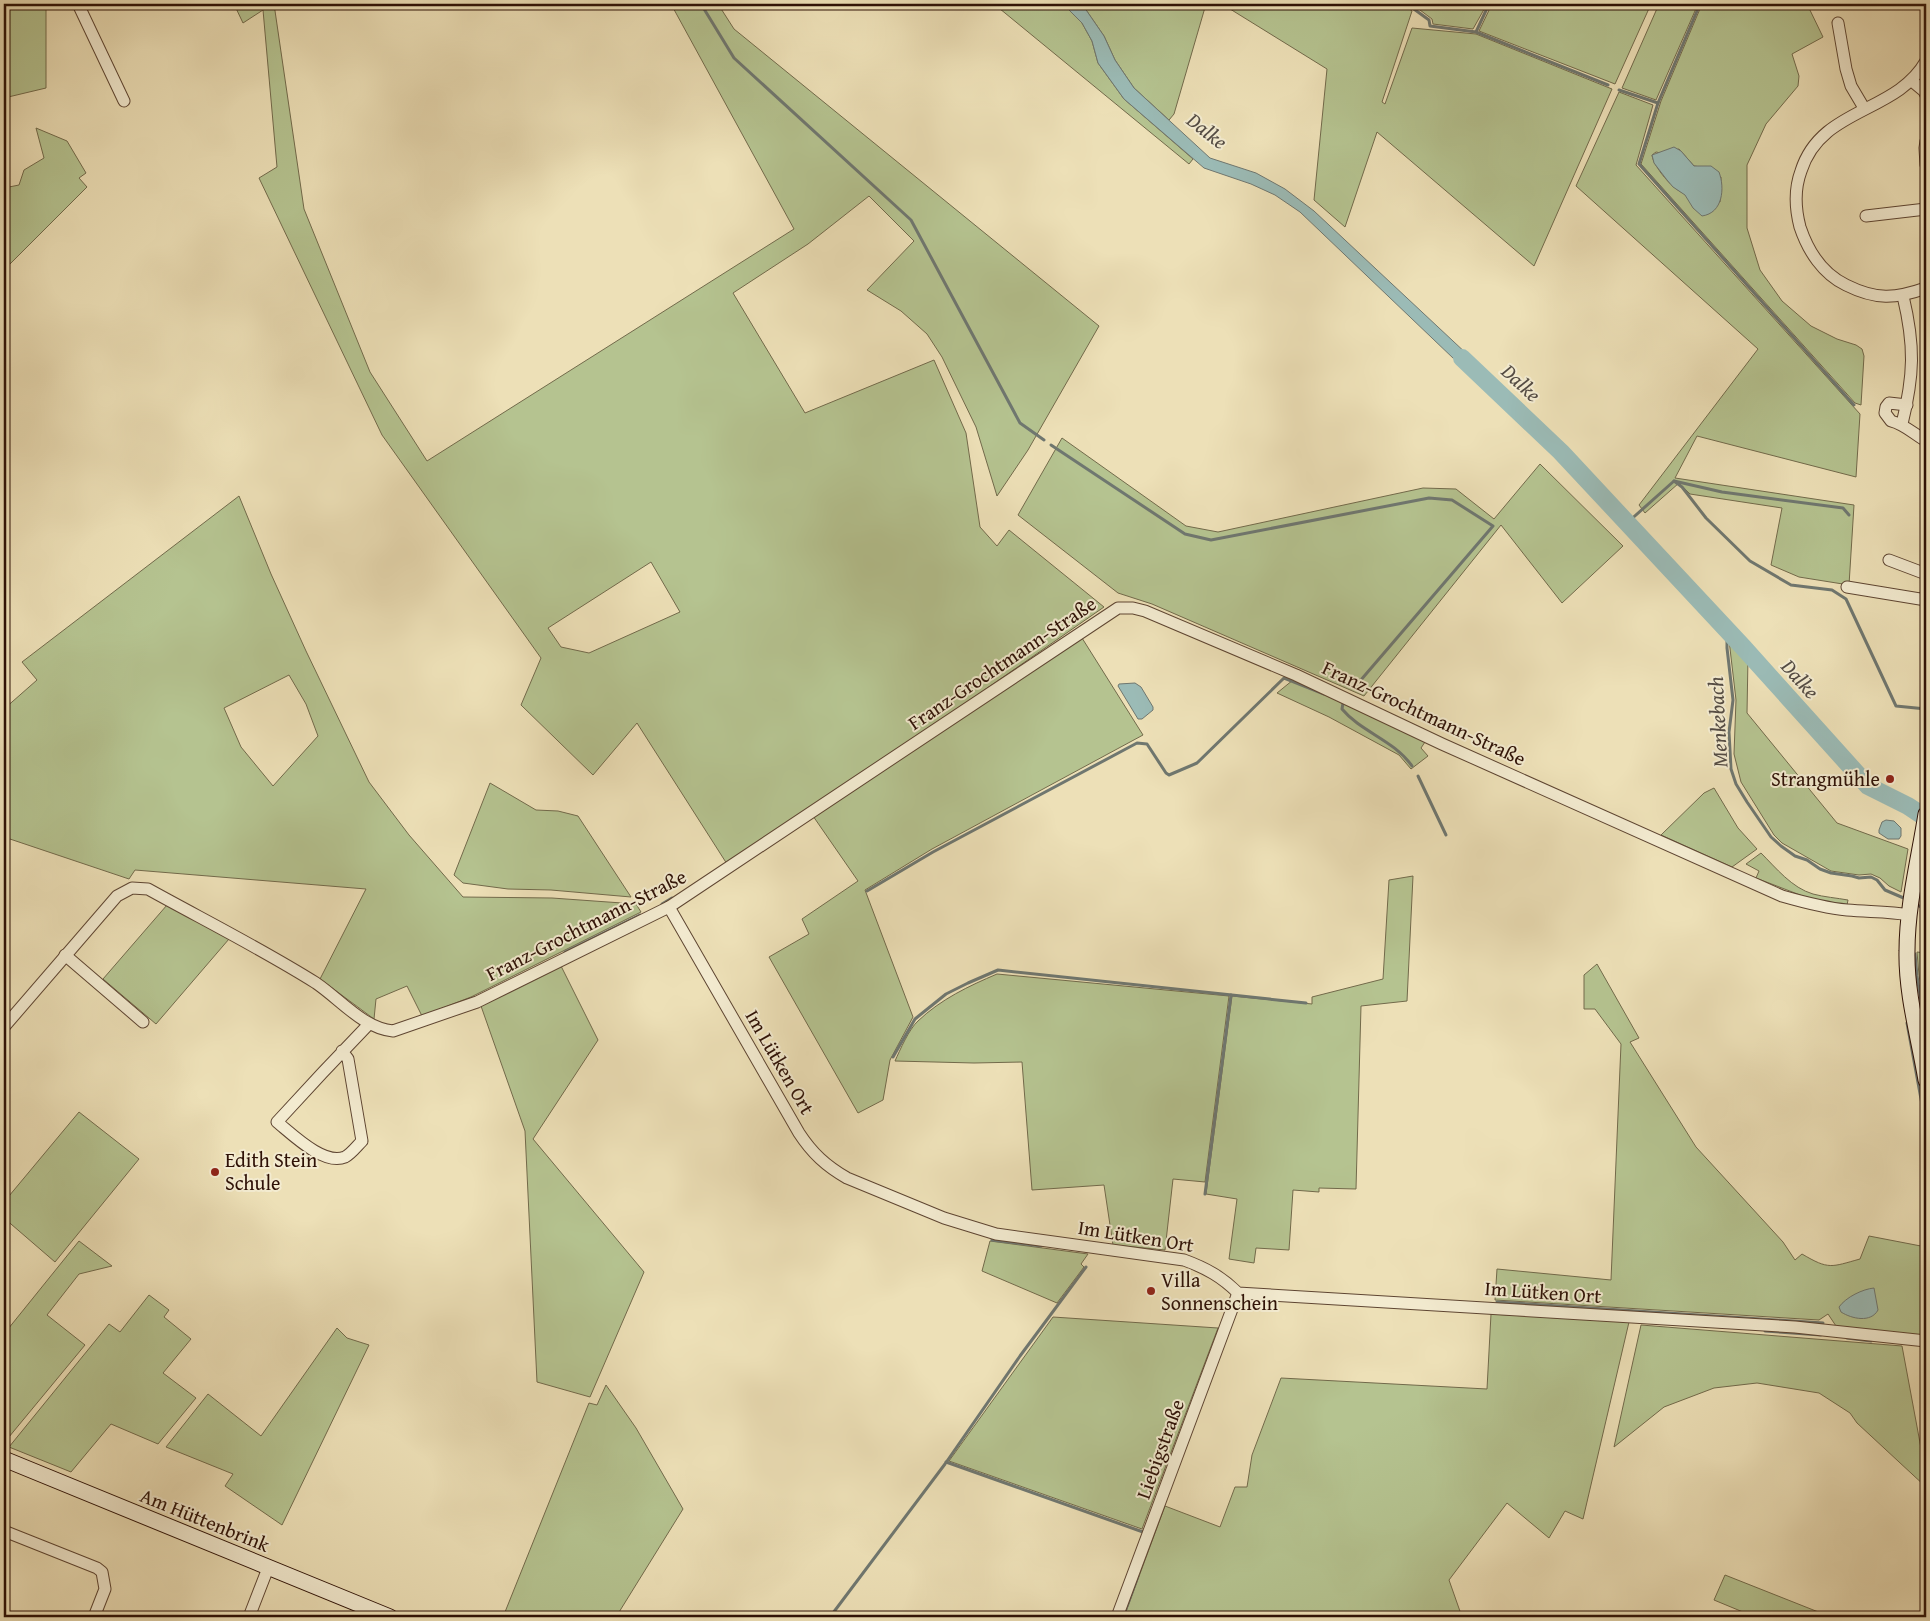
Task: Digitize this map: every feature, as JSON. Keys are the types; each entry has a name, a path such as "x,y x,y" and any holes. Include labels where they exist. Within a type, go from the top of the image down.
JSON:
{"street":[{"path":"78,4 124,101"},
{"path":"1838,23 1850,86 1864,108"},
{"path":"1926,61 1912,81 1888,97 1835,125 1811,148 1803,162 1796,189 1797,213 1804,239 1811,253 1825,270 1840,282 1873,296 1903,296 1926,288"},
{"path":"1912,81 1926,95"},
{"path":"1926,141 1926,165"},
{"path":"1866,216 1926,209"},
{"path":"1902,424 1907,405 1912,368 1910,328 1903,296"},
{"path":"1907,405 1889,403 1885,414 1891,421 1902,424 1926,441"},
{"path":"1889,560 1926,574"},
{"path":"1846,587 1926,600"},
{"name":"Franz-Grochtmann-Straße","path":"4,1027 117,896 132,888 140,887 148,889 316,983 369,1024 381,1030 393,1031 477,1002 668,907 1118,608 1133,608 1145,611 1296,675 1442,744 1782,896 1814,905 1847,910 1910,913"},
{"path":"1926,814 1910,913 1906,952 1908,978 1926,1080"},
{"name":"Im Lütken Ort","path":"668,907 799,1133 816,1157 832,1170 861,1185 944,1218 996,1234 1184,1260 1212,1272 1225,1280 1238,1293 1794,1327 1926,1341"},
{"path":"65,955 143,1022"},
{"path":"342,1051 348,1059 362,1141 346,1156 330,1159 308,1146 277,1122 342,1051 369,1024"},
{"name":"Liebigstraße","path":"1117,1617 1238,1293"},
{"name":"Am Hüttenbrink","path":"4,1459 390,1617"},
{"path":"4,1531 97,1568 102,1572 105,1589 94,1617"},
{"path":"249,1617 268,1568"}],"green space":[{"path":"4,4 46,4 46,88 4,98"},
{"path":"234,4 274,4 304,209 370,372 427,461 794,229 671,4 718,4 734,29 1099,326 1028,450 997,496 976,427 942,357 927,334 901,311 867,290 914,241 869,196 808,244 733,293 805,413 934,360 966,433 980,527 997,546 1009,530 1104,607 727,864 637,723 593,775 521,705 541,658 382,435 259,178 277,167 263,10 243,23","holes":["651,562 680,612 589,653 561,647 548,628"]},
{"path":"994,4 1063,4 1066,6 1082,23 1092,41 1098,63 1124,99 1193,159 1189,164"},
{"path":"1082,4 1206,4 1174,114 1169,120 1134,88 1115,60 1104,36"},
{"path":"1222,4 1403,4 1412,11 1382,102 1385,104 1412,28 1476,34 1612,89 1534,266 1377,132 1345,227 1314,200 1327,69"},
{"path":"1412,4 1487,4 1473,29 1433,24 1432,19"},
{"path":"1492,4 1507,4 1520,7 1522,4 1651,4 1615,84 1479,31"},
{"path":"1659,4 1698,4 1656,100 1622,88"},
{"path":"1702,4 1807,4 1823,37 1792,54 1799,76 1798,86 1766,124 1747,165 1747,228 1760,270 1782,301 1811,326 1862,349 1864,356 1861,405 1855,403 1641,164 1661,101","holes":["1679,149 1694,166 1701,167 1721,177 1720,202 1680,192 1661,173 1652,155 1656,152 1661,153"]},
{"path":"1619,92 1653,105 1636,165 1860,414 1856,477 1697,436 1675,478 1854,505 1849,585 1799,577 1771,565 1782,508 1690,494 1679,483 1645,513 1639,505 1758,349 1576,186"},
{"path":"36,128 67,141 86,173 79,178 87,187 4,270 4,188 19,185 24,170 44,158"},
{"path":"1062,438 1186,526 1218,532 1423,488 1456,489 1494,519 1540,464 1623,546 1562,603 1501,525 1364,696 1152,604 1118,593 1018,515"},
{"path":"239,496 271,574 306,651 369,782 409,835 463,897 552,898 636,904 641,912 471,997 422,1016 407,986 376,999 374,1019 320,979 366,889 135,870 129,879 4,837 4,709 37,680 22,662","holes":["289,675 306,704 318,736 273,786 241,747 224,708"]},
{"path":"1082,638 1143,735 932,849 865,890 913,1017 890,1060 883,1100 858,1113 769,957 809,934 802,919 858,881 813,816"},
{"path":"1729,640 1748,657 1747,713 1837,823 1908,849 1901,892 1871,874 1859,875 1831,871 1782,843 1774,835 1741,782 1734,754 1736,700"},
{"path":"1293,680 1425,742 1421,748 1428,756 1411,769 1399,755 1329,717 1277,693"},
{"path":"490,783 536,810 558,811 578,816 631,897 551,890 508,889 463,883 454,875"},
{"path":"1714,788 1738,828 1757,849 1732,867 1661,835 1704,793"},
{"path":"1761,853 1798,887 1813,894 1848,900 1847,905 1813,900 1756,878 1759,871 1746,864"},
{"path":"1413,876 1407,1001 1361,1006 1356,1189 1319,1188 1319,1192 1293,1190 1289,1250 1256,1248 1254,1263 1229,1259 1237,1199 1206,1194 1232,996 1312,1004 1312,997 1383,979 1389,880"},
{"path":"167,905 229,939 156,1024 103,979"},
{"path":"1917,952 1926,953 1926,1019 1919,975"},
{"path":"1597,964 1639,1038 1630,1042 1696,1147 1783,1242 1795,1260 1802,1254 1818,1263 1830,1266 1860,1259 1869,1236 1926,1247 1926,1336 1836,1326 1828,1314 1819,1320 1495,1300 1497,1269 1611,1280 1621,1044 1595,1009 1584,1009 1584,975"},
{"path":"561,966 598,1040 533,1139 644,1272 590,1397 537,1382 525,1131 481,1006"},
{"path":"997,974 1229,996 1205,1182 1173,1179 1165,1250 1113,1245 1104,1185 1032,1190 1022,1062 895,1061 911,1029 927,1013 956,994"},
{"path":"79,1112 139,1159 55,1262 4,1218 4,1202"},
{"path":"79,1241 112,1266 79,1274 47,1315 85,1345 4,1443 4,1334"},
{"path":"990,1241 1088,1254 1081,1264 1084,1267 1057,1303 982,1271"},
{"path":"149,1295 169,1310 164,1317 191,1339 163,1373 196,1398 158,1444 111,1424 71,1472 9,1447 109,1324 120,1332"},
{"path":"1491,1314 1629,1322 1583,1519 1565,1511 1549,1538 1507,1503 1449,1580 1462,1617 1124,1617 1165,1506 1220,1527 1235,1487 1247,1487 1252,1455 1281,1378 1487,1389"},
{"path":"1053,1317 1218,1328 1142,1529 949,1461"},
{"path":"1641,1325 1902,1346 1926,1475 1926,1487 1857,1423 1850,1413 1819,1393 1757,1383 1714,1388 1664,1407 1614,1447"},
{"path":"337,1328 347,1338 369,1345 282,1525 225,1486 233,1474 166,1447 208,1394 261,1436"},
{"path":"606,1385 636,1428 683,1509 616,1617 503,1617 589,1403 597,1405"},
{"path":"1725,1575 1831,1617 1755,1617 1714,1600"}],"water":[{"path":"1063,4 1082,4 1104,36 1115,60 1134,88 1210,158 1256,173 1285,189 1314,211 1484,370 1476,380 1300,212 1275,195 1251,184 1204,168 1124,99 1098,63 1092,41 1082,23"},
{"path":"1674,147 1681,151 1694,166 1711,166 1719,172 1722,185 1721,199 1709,214 1702,216 1693,208 1685,195 1673,187 1654,163 1652,155"},
{"path":"1135,683 1141,687 1153,707 1153,710 1142,719 1138,719 1118,686 1119,684"},
{"path":"1886,820 1894,821 1901,828 1899,839 1888,839 1879,833 1882,822"},
{"path":"1874,1288 1878,1310 1871,1317 1861,1319 1841,1312 1839,1307 1850,1297"}],"waterway":[{"path":"701,4 734,58 911,220 1020,423 1044,440"},
{"path":"1407,4 1429,20 1430,26 1476,32 1608,85"},
{"path":"1476,32 1489,4"},
{"path":"1514,4 1519,4"},
{"path":"1700,4 1658,103 1639,164 1854,405"},
{"path":"1619,90 1658,103"},
{"name":"Dalke","path":"1462,358 1561,452 1743,647 1868,786 1908,806 1926,818"},
{"path":"1051,445 1185,534 1211,540 1429,498 1452,500 1493,526 1354,688"},
{"path":"1674,481 1722,492 1843,508 1849,515"},
{"path":"1627,523 1674,481 1682,487 1706,518 1750,561 1791,585 1832,590 1846,599 1896,706 1926,709"},
{"name":"Menkebach","path":"1727,630 1727,648 1733,700 1729,732 1731,769 1736,784 1747,802 1771,837 1795,856 1807,860 1820,869 1831,873 1859,878 1871,877 1877,880 1885,890 1906,899"},
{"path":"867,891 933,852 1137,743 1147,744 1169,775 1197,763 1284,678 1324,694"},
{"path":"1343,703 1342,709 1350,717 1396,749 1412,766"},
{"path":"1418,776 1446,835"},
{"path":"662,904 672,898"},
{"name":"Menkebach","path":"1914,903 1926,910"},
{"path":"565,952 640,915"},
{"path":"1915,954 1926,1033"},
{"path":"893,1057 915,1019 946,994 998,970 1306,1003"},
{"path":"1205,1194 1231,995"},
{"path":"1907,1023 1926,1126"},
{"path":"992,1240 1041,1246"},
{"path":"830,1617 945,1464 1020,1356 1086,1267"},
{"path":"1497,1302 1823,1323"},
{"path":"1765,1331 1821,1335"},
{"path":"1847,1338 1871,1341"},
{"path":"946,1462 1143,1532 1144,1530"},
{"path":"1123,1617 1138,1576"}],"place":[{"name":"Strangmühle","path":"1890,779"},
{"name":"Edith Stein Schule","path":"215,1172"},
{"name":"Villa Sonnenschein","path":"1151,1291"}]}
